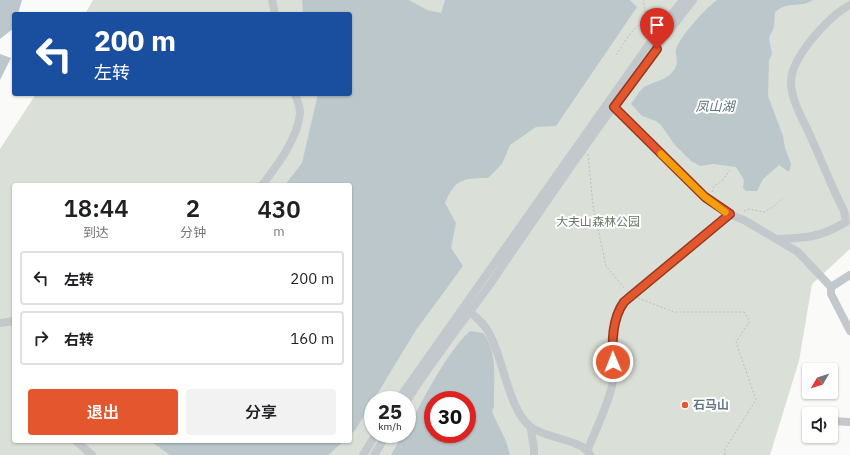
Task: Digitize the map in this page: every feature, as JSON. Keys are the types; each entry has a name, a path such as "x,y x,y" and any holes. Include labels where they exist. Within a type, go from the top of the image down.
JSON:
{"street":[{"path":"272,0 275,12"},
{"path":"413,391 466,310 668,19 683,0"},
{"path":"405,391 466,310 690,1"},
{"path":"778,239 810,238 846,222 844,211 798,109 791,84 794,68 812,40 833,17 850,5"},
{"path":"264,183 273,172 292,138 300,112 296,96"},
{"path":"614,107 708,200 760,231 778,239 798,252 830,287 831,294 850,331"},
{"path":"466,310 477,317 486,328 498,352 519,413 530,427 589,452 612,387 614,329 617,312 630,295 734,216"},
{"path":"830,287 850,275"},
{"path":"0,323 12,321"},
{"path":"838,421 850,422"},
{"path":"530,427 534,455"},
{"path":"78,443 92,455"},
{"path":"363,455 370,443"},
{"path":"374,455 381,443"}],"path":[{"path":"616,55 632,32 642,24 645,11 643,0"},
{"path":"645,11 668,19"},
{"path":"587,142 592,206 606,266 630,295 674,312 744,312 750,321 736,342 756,400 725,449 725,455"},
{"path":"708,200 714,186 722,181 724,176 730,170"},
{"path":"734,216 746,209 764,212 773,207 783,198"}],"green space":[{"name":"大夫山森林公园","path":"93,0 850,0 850,249 812,284 799,361 770,455 0,455 0,149 35,96 352,96 352,12 86,12"}],"water":[{"path":"0,0 22,0 19,12 12,12 12,30 0,39"},
{"path":"302,0 409,0 427,10 441,13 445,0 630,0 637,7 556,126 536,127 510,145 502,164 488,178 466,180 456,185 452,189 445,203 456,223 451,248 463,266 416,330 379,391 364,391 364,416 352,433 352,183 287,183 302,163 318,96 352,96 352,12 303,12"},
{"name":"凤山湖","path":"717,0 813,0 808,3 785,6 775,12 774,27 769,38 772,54 769,60 768,96 783,136 785,148 791,164 789,172 779,165 763,179 757,191 746,191 743,188 744,180 736,167 713,164 700,166 691,161 675,145 661,125 656,121 642,116 631,104 644,87 665,78 672,72 677,63 676,50 682,38 700,16"},
{"path":"0,54 11,58 0,80"},
{"path":"470,331 483,333 488,341 494,368 494,406 492,412 506,441 510,455 391,455 398,443 416,443 416,412 424,398 424,443 476,443 476,391 428,391 452,352"},
{"path":"153,443 342,443 328,455 170,455"}],"slow traffic":[{"path":"661,154 705,197 725,212"}],"place":[{"name":"石马山","path":"685,405"}],"route":[{"path":"613,362 612,349 617,312 624,302 630,295 730,214 726,213 705,197 614,107 657,49"}]}
